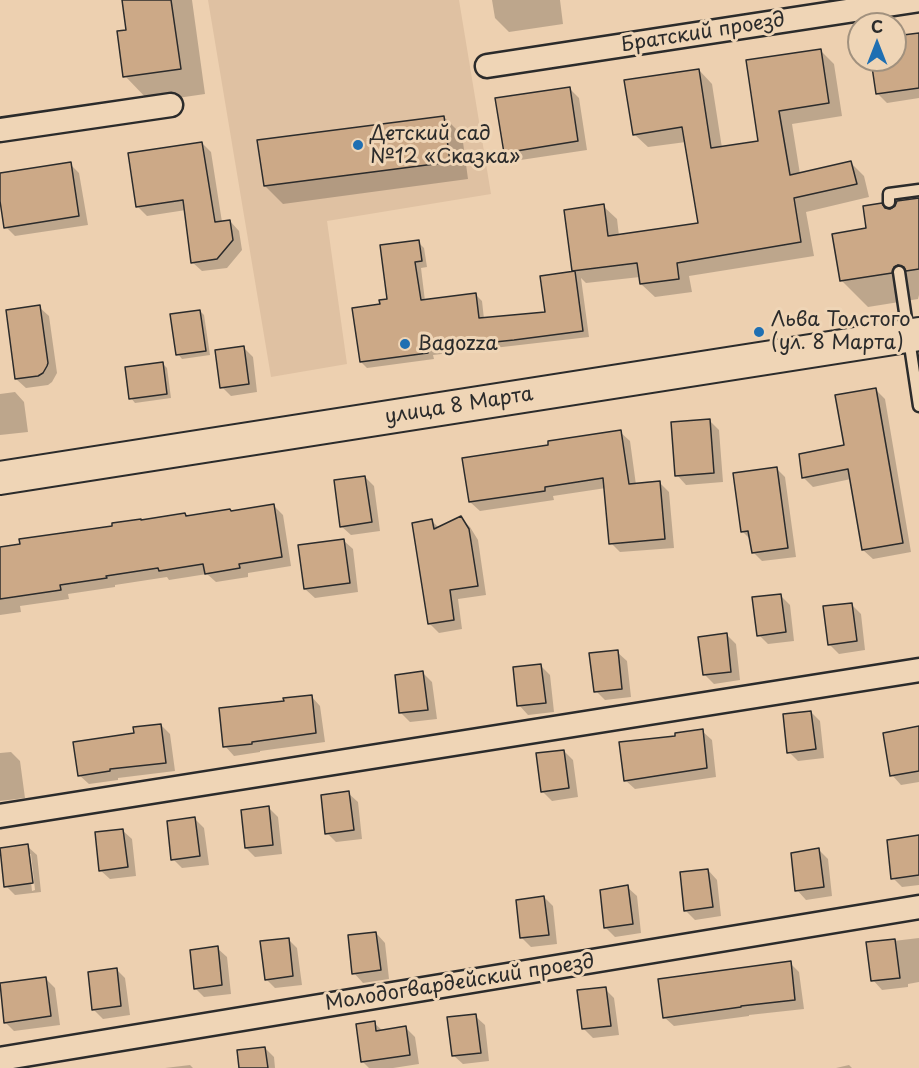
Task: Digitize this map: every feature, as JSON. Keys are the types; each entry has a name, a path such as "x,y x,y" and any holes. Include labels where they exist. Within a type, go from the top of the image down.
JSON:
{"street":[{"name":"Братский проезд","path":"487,66 919,0"},
{"path":"0,130 171,105"},
{"name":"улица 8 Марта","path":"0,478 914,335"},
{"path":"0,816 919,670"},
{"name":"Молодогвардейский проезд","path":"0,1059 919,907"}],"lane":[{"path":"890,202 889,194 919,190"},
{"path":"899,272 914,335 919,406"}],"shaded area":[{"name":"Детский сад №12 «Сказка»","path":"208,0 459,0 491,194 327,221 347,364 271,377"}],"building":[{"path":"122,0 171,0 181,69 123,77 117,31 126,30"},
{"path":"919,33 919,88 876,94 873,72 907,72 907,34"},
{"path":"821,49 829,103 779,111 790,175 851,161 857,184 794,198 801,242 677,263 679,279 640,284 637,263 572,271 564,210 604,204 608,236 698,223 682,127 633,135 624,80 699,69 711,148 758,141 746,60"},
{"path":"570,87 578,141 504,153 495,98"},
{"path":"444,116 450,162 264,186 257,140"},
{"path":"202,142 215,222 230,220 233,240 217,259 191,263 183,200 136,207 128,153"},
{"path":"71,162 79,216 4,228 0,201 0,173"},
{"path":"919,198 919,269 906,271 904,267 898,265 894,267 892,273 840,281 832,234 866,228 863,206 882,203 885,208 890,209 897,201"},
{"path":"419,240 422,261 415,262 421,300 476,293 479,318 545,312 540,276 575,271 583,331 428,349 428,353 360,362 352,308 380,304 379,300 387,299 380,245"},
{"path":"40,305 47,366 38,376 15,379 6,310"},
{"path":"200,310 206,351 176,355 170,314"},
{"path":"244,346 249,384 220,388 215,350"},
{"path":"163,362 167,394 129,399 125,367"},
{"path":"876,388 903,543 862,550 848,469 802,478 799,454 844,445 835,395"},
{"path":"710,419 714,473 675,476 671,422"},
{"path":"621,430 629,484 660,481 665,539 609,544 603,478 545,487 545,491 469,502 462,458 548,445 548,441"},
{"path":"777,467 788,548 752,553 748,531 741,532 733,473"},
{"path":"365,476 372,522 340,527 334,480"},
{"path":"274,504 282,557 239,564 240,568 205,574 203,564 159,571 158,568 60,585 61,590 0,599 0,547 20,544 19,539 112,526 112,523 141,519 185,513 186,516 230,509 231,511"},
{"path":"461,516 469,529 478,586 450,590 454,620 428,624 412,523 432,519 434,529"},
{"path":"344,539 350,583 304,589 298,545"},
{"path":"781,594 786,632 757,636 752,597"},
{"path":"852,603 857,641 828,645 823,606"},
{"path":"727,633 731,672 703,675 698,637"},
{"path":"618,650 622,689 594,692 589,653"},
{"path":"541,664 546,703 517,706 513,667"},
{"path":"423,671 428,710 399,713 395,675"},
{"path":"312,695 316,733 223,747 219,708 284,701 283,698"},
{"path":"811,711 816,749 787,753 783,714"},
{"path":"161,724 166,763 110,769 110,771 78,776 73,742 134,733 133,727"},
{"path":"919,726 919,771 890,776 883,733"},
{"path":"703,729 707,768 624,781 619,742 675,736 675,733"},
{"path":"564,750 569,788 541,792 536,753"},
{"path":"349,791 354,830 325,834 321,795"},
{"path":"269,806 273,845 245,848 241,810"},
{"path":"195,817 200,856 171,860 167,821"},
{"path":"123,829 128,867 99,871 95,832"},
{"path":"919,835 919,875 891,879 887,840"},
{"path":"28,844 33,883 4,887 0,848"},
{"path":"819,848 824,887 795,891 791,853"},
{"path":"708,869 713,907 684,911 680,872"},
{"path":"628,885 633,924 604,928 600,890"},
{"path":"544,896 549,935 520,938 516,900"},
{"path":"376,932 381,970 352,974 348,935"},
{"path":"289,938 293,976 265,980 260,941"},
{"path":"895,939 900,978 871,981 866,942"},
{"path":"218,946 222,985 194,989 190,950"},
{"path":"791,961 795,1000 663,1018 658,979"},
{"path":"117,968 121,1006 92,1010 88,972"},
{"path":"46,977 51,1016 4,1023 0,983"},
{"path":"606,987 611,1026 582,1029 577,990"},
{"path":"476,1014 481,1053 452,1056 447,1017"},
{"path":"375,1021 376,1031 406,1026 410,1055 361,1062 356,1024"},
{"path":"265,1047 268,1068 239,1068 237,1050"}],"place":[{"name":"Детский сад №12 «Сказка»","path":"358,145"},
{"name":"Льва Толстого (ул. 8 Марта)","path":"759,332"},
{"name":"Bagozza","path":"405,344"}]}
